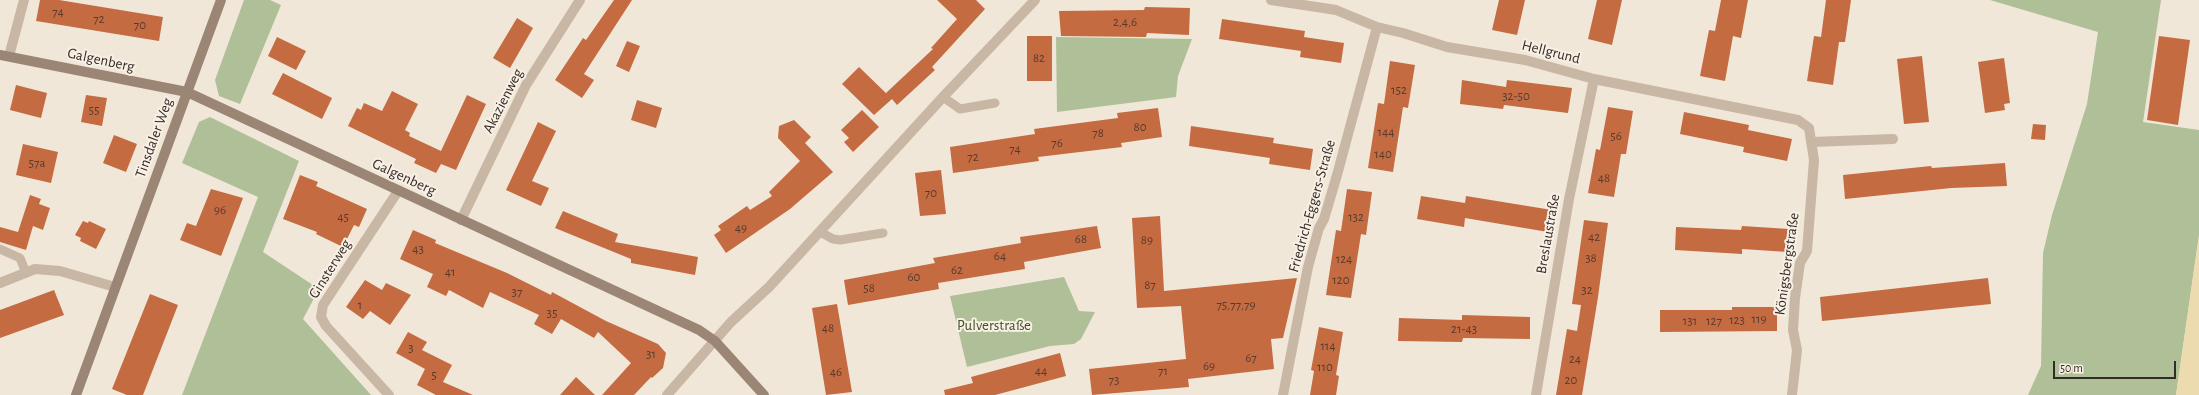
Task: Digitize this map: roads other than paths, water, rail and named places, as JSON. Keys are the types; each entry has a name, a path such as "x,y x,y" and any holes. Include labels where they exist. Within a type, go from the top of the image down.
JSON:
{"street":[{"path":"4,56 24,0"},
{"name":"Tinsdaler Weg","path":"76,395 221,0"},
{"name":"Akazienweg","path":"461,220 526,85 580,0"},
{"name":"Hellgrund","path":"1271,0 1336,10 1377,27 1403,33 1447,47 1525,60 1594,79 1798,120 1809,128 1814,160"},
{"path":"667,395 732,322 770,287 1032,1"},
{"name":"Friedrich-Eggers-Straße","path":"1283,395 1308,267 1319,228 1324,219 1337,175 1377,27"},
{"name":"Galgenberg","path":"4,56 186,92 699,330 715,341 764,395"},
{"name":"Breslaustraße","path":"1536,395 1569,199 1594,79"},
{"path":"1812,142 1893,139"},
{"name":"Königsbergstraße","path":"1792,395 1797,350 1793,330 1795,298 1800,263 1807,251 1814,160"},
{"name":"Ginsterweg","path":"389,395 326,326 321,316 323,305 398,191"},
{"path":"0,283 35,269 60,271 115,287"}],"lane":[{"path":"943,97 960,109 995,103"},
{"path":"820,232 840,240 883,233"},
{"path":"0,249 20,258 26,273"}],"park label":[{"name":"Pulverstraße","path":"994,325"}]}
